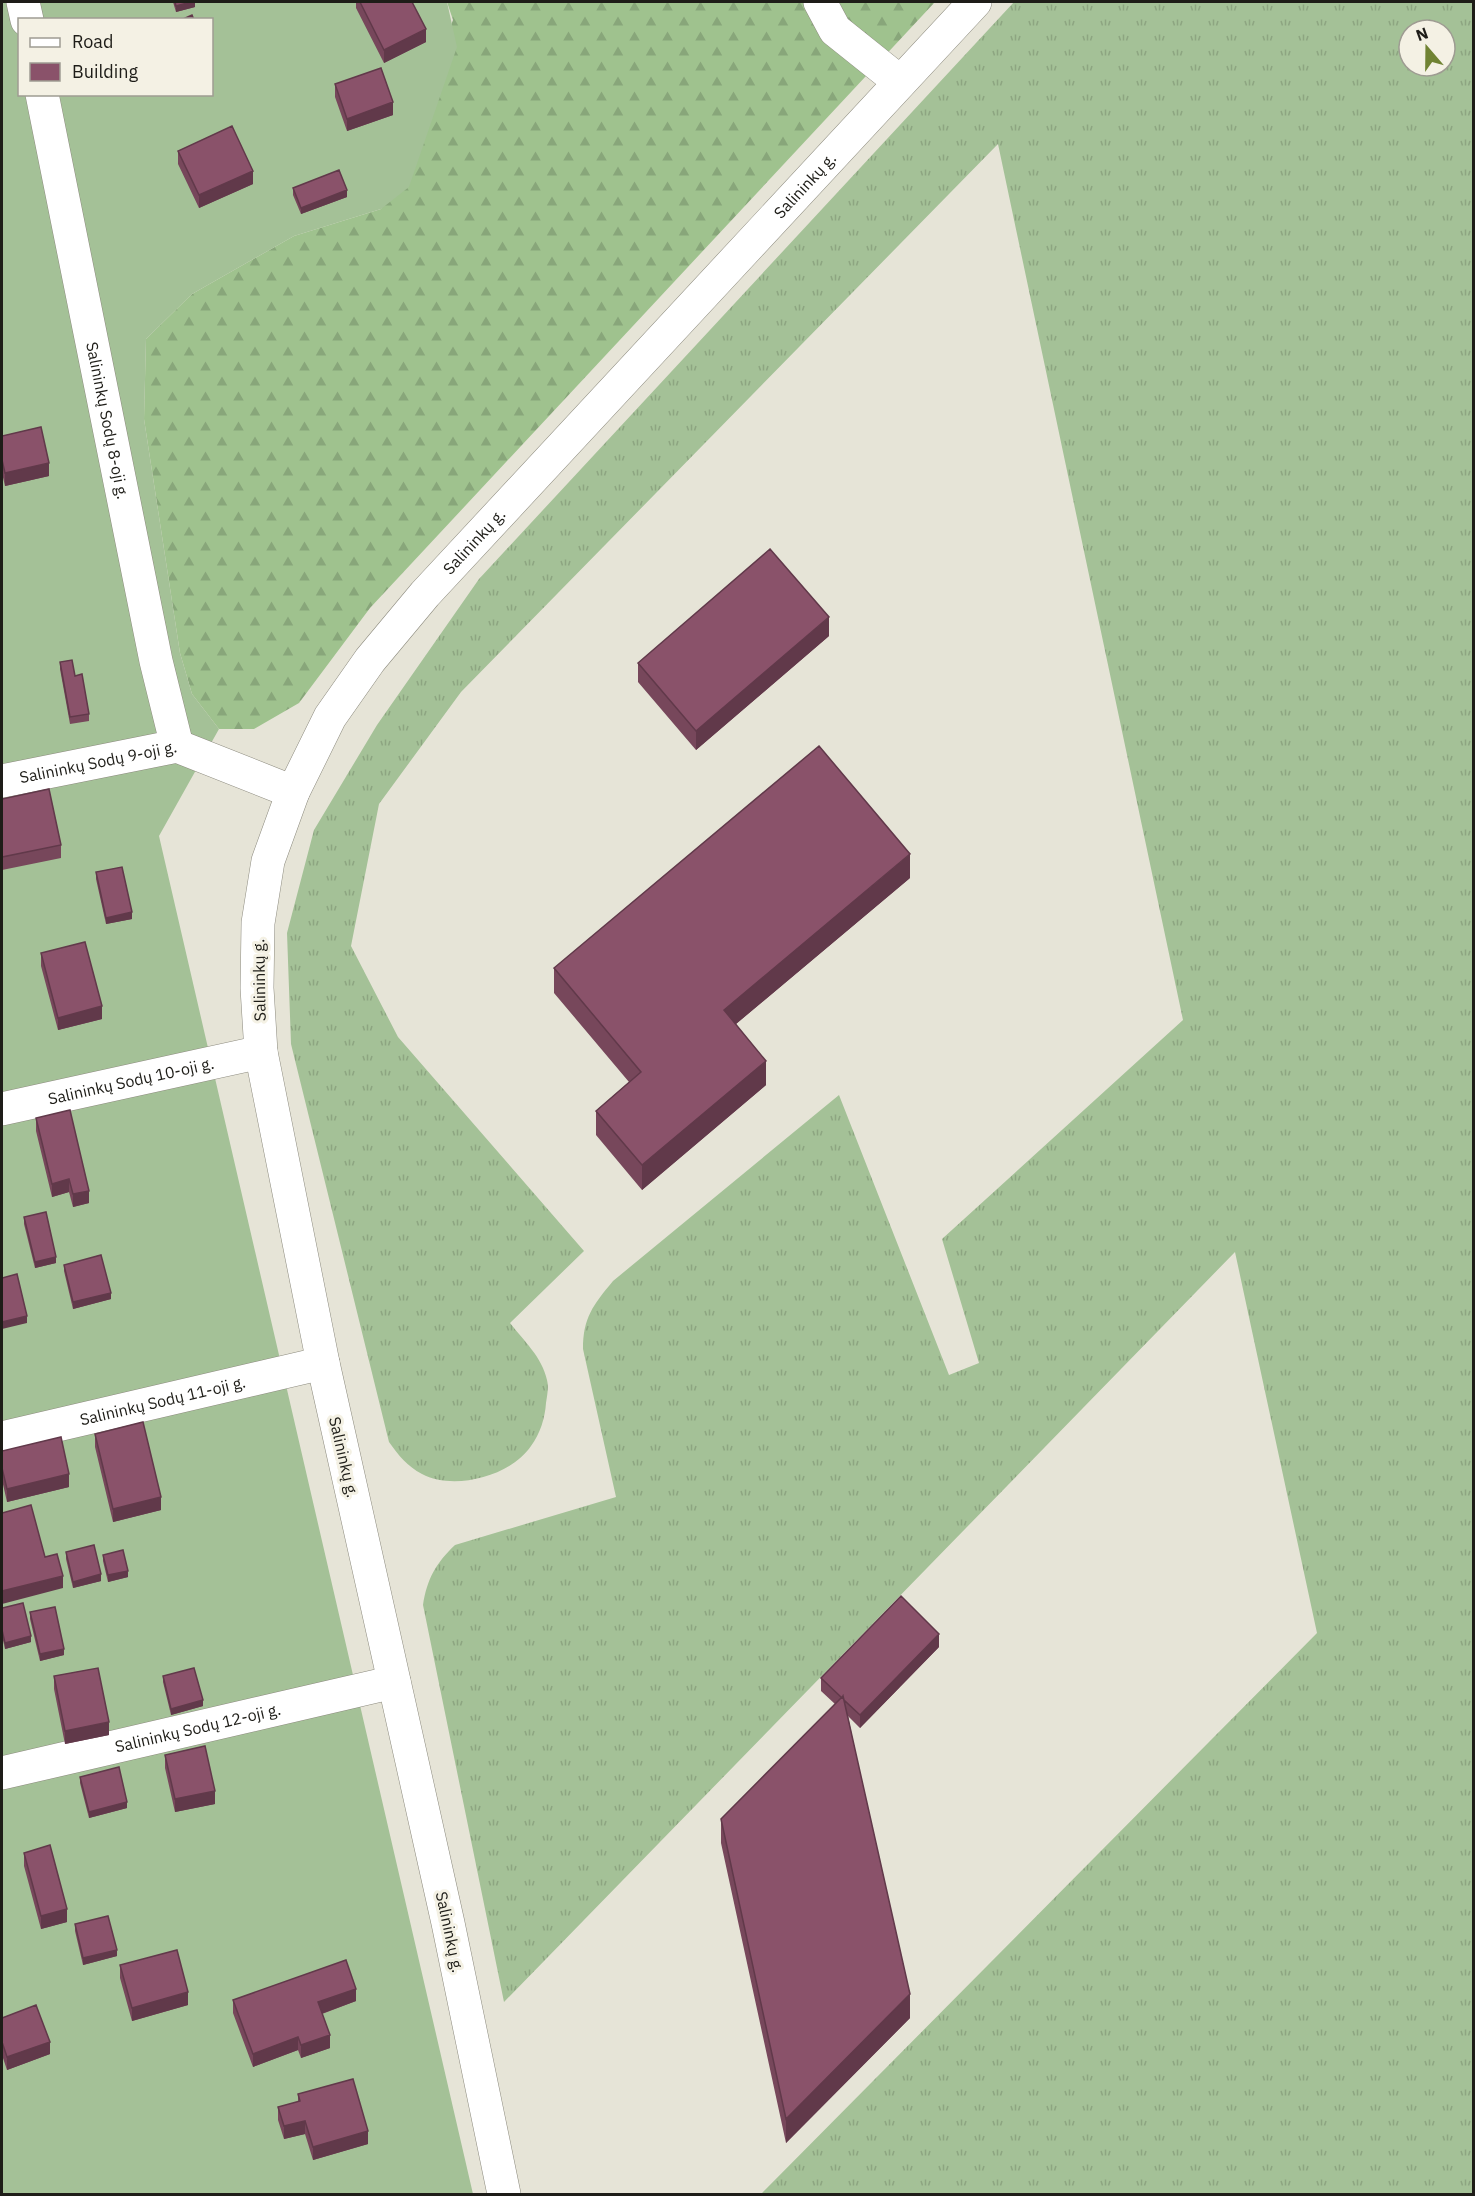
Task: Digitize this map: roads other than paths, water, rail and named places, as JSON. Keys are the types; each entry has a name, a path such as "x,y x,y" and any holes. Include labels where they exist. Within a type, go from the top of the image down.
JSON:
{"main road":[{"path":"23,2 27,18"},
{"path":"820,2 835,30 900,82"},
{"name":"Salininkų g.","path":"504,2194 473,2040 323,1363 261,1052 257,988 258,923 268,861 293,792 330,717 370,660 425,594 975,2"},
{"name":"Salininkų Sodų 8-oji g.","path":"42,96 156,661 177,746"},
{"name":"Salininkų Sodų 9-oji g.","path":"2,781 177,746 293,792"},
{"name":"Salininkų Sodų 10-oji g.","path":"2,1109 261,1052"},
{"name":"Salininkų Sodų 11-oji g.","path":"2,1438 323,1363"},
{"name":"Salininkų Sodų 12-oji g.","path":"2,1773 394,1682"}]}
